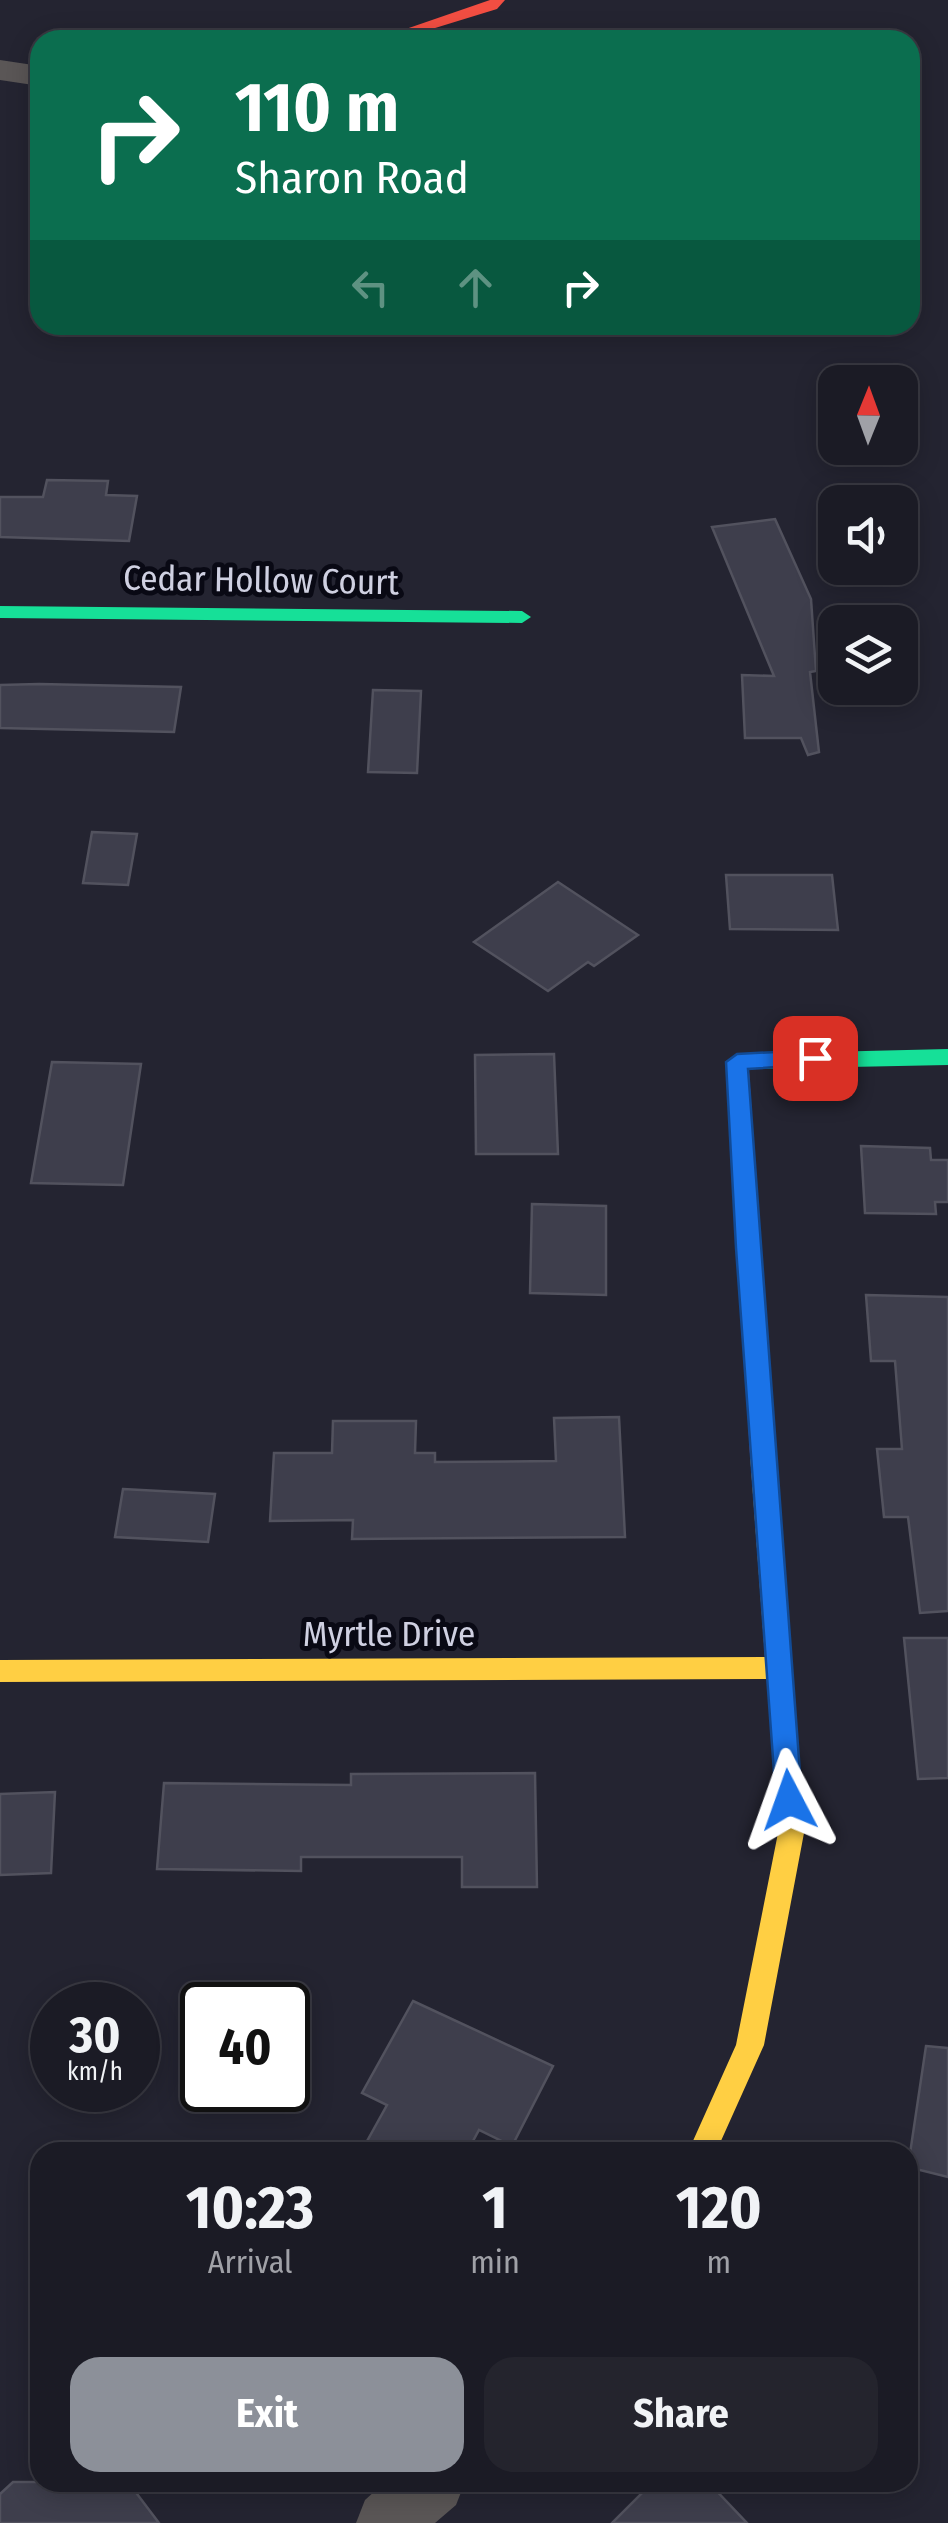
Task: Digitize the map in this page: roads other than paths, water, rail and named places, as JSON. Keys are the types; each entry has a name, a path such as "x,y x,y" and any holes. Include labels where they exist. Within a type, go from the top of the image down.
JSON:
{"street":[{"path":"414,30 492,6 498,0"},
{"path":"0,70 30,74"},
{"name":"Cedar Hollow Court","path":"0,612 522,617"},
{"path":"707,2142 750,2046 791,1833 737,1062 948,1057"},
{"name":"Myrtle Drive","path":"0,1670 779,1668"},
{"path":"388,2523 422,2492"}]}
